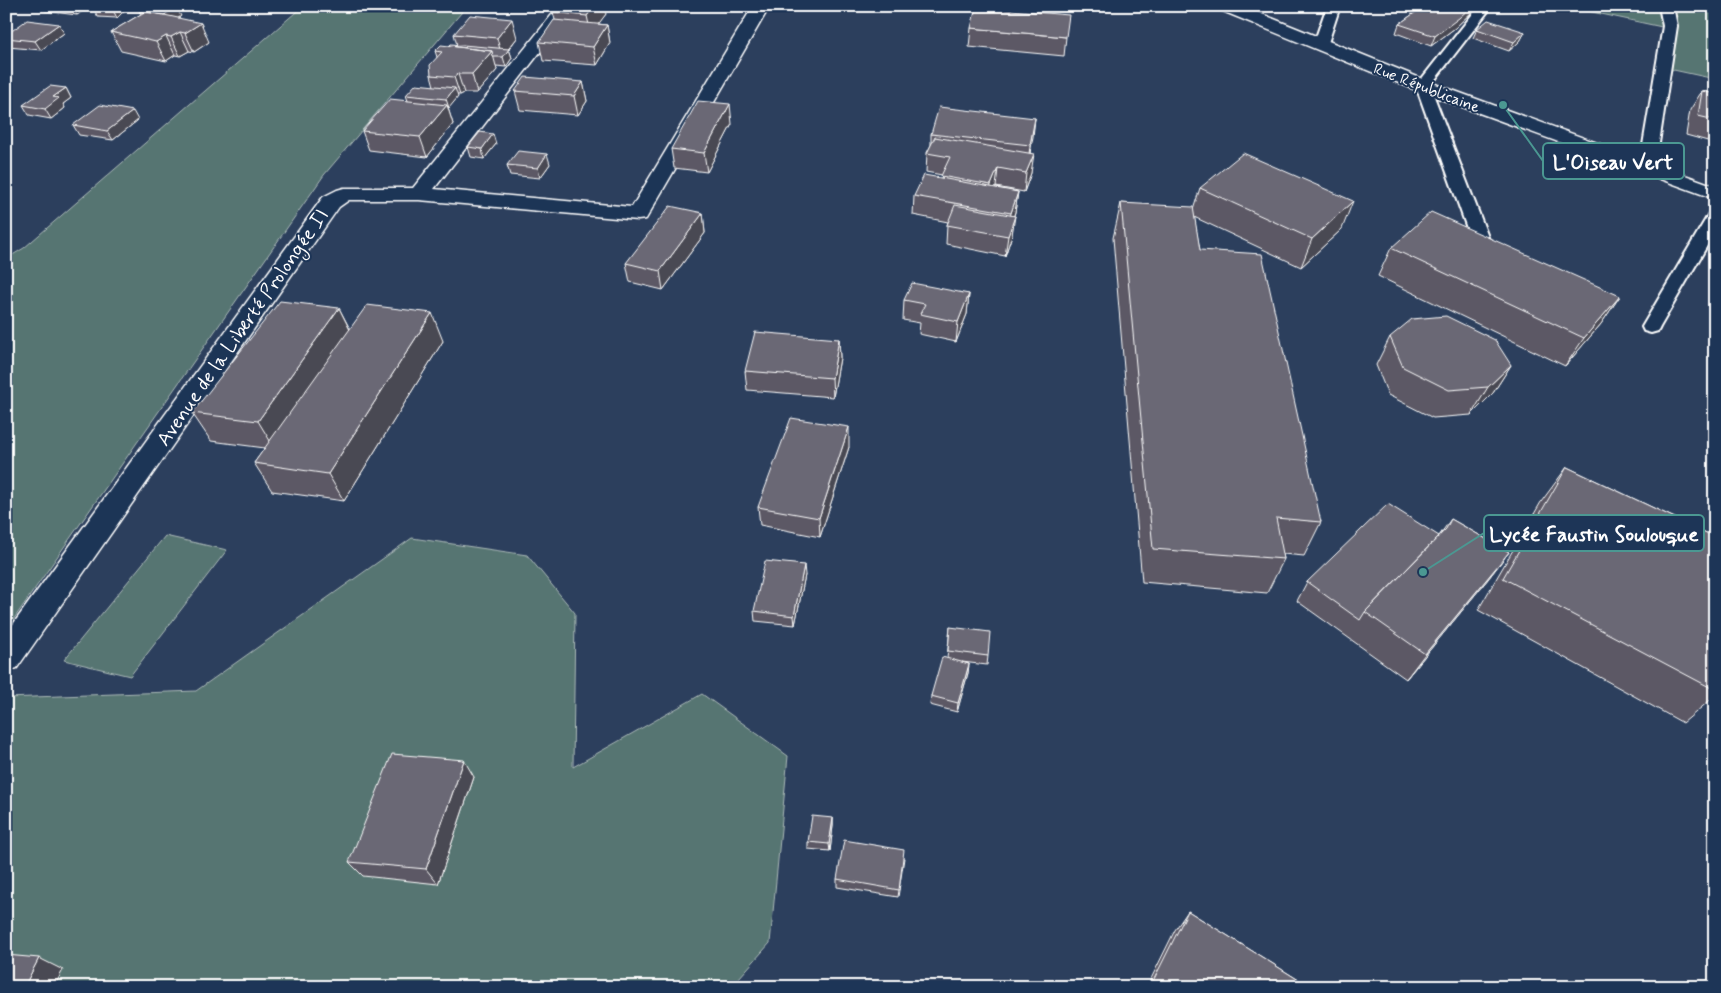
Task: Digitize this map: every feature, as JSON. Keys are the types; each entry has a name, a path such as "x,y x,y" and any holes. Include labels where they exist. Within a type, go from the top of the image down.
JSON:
{"street":[{"path":"419,194 568,6"},
{"name":"Avenue de la Liberté Prolongée II","path":"6,658 331,202 344,194 419,194 638,214 762,6"},
{"name":"Rue Républicaine","path":"1226,6 1320,46 1422,86 1646,169 1715,192"}],"lane":[{"path":"1320,46 1334,6"},
{"path":"1482,245 1422,86 1486,6"},
{"path":"1646,169 1670,26 1666,6"},
{"path":"1651,327 1715,218"}],"green space":[{"path":"303,6 467,6 324,175 6,630 6,259 24,248"},
{"path":"1564,6 1715,6 1715,79 1669,69 1662,27"},
{"path":"165,536 227,550 130,676 64,660"},
{"path":"412,538 527,555 575,613 573,767 702,694 788,756 770,943 731,987 29,987 15,974 6,952 6,698 196,691"}],"building":[{"path":"95,6 114,6 112,8 93,8"},
{"path":"146,6 176,7 164,15 139,11"},
{"path":"558,6 594,6 587,16 553,12"},
{"path":"989,6 997,6 1007,9 987,8"},
{"path":"1422,6 1472,6 1435,36 1399,24"},
{"path":"976,7 1069,15 1066,37 971,28"},
{"path":"146,11 201,23 185,33 180,32 171,37 166,36 156,42 111,32"},
{"path":"470,15 512,19 497,38 454,34"},
{"path":"27,20 59,24 35,41 6,38 6,35"},
{"path":"554,20 607,25 593,47 539,42"},
{"path":"1488,20 1525,32 1514,42 1477,29"},
{"path":"451,44 509,49 503,57 493,57 492,51 449,46"},
{"path":"441,45 492,51 472,74 458,74 454,77 431,75 430,65 442,52 435,51"},
{"path":"525,77 583,82 574,96 515,91"},
{"path":"416,84 455,88 446,99 406,95"},
{"path":"50,86 66,88 53,97 59,98 45,109 23,105"},
{"path":"1702,91 1715,94 1715,120 1698,116"},
{"path":"390,99 447,105 420,137 362,131"},
{"path":"698,101 730,104 704,153 671,149"},
{"path":"100,105 133,111 107,131 73,125"},
{"path":"939,107 1035,118 1030,145 931,134"},
{"path":"480,132 493,134 482,149 468,147"},
{"path":"935,137 1034,154 1026,173 998,168 991,185 941,176 950,157 927,153"},
{"path":"518,151 547,154 538,168 507,165"},
{"path":"1243,153 1353,201 1312,239 1200,188"},
{"path":"924,175 1018,192 1011,213 914,196"},
{"path":"1121,203 1193,207 1200,250 1262,254 1321,522 1276,518 1284,559 1153,549"},
{"path":"955,205 1015,216 1008,236 947,225"},
{"path":"670,206 703,213 660,271 626,263"},
{"path":"1431,212 1620,296 1584,338 1391,248"},
{"path":"912,283 969,294 958,322 920,314 925,304 904,300"},
{"path":"280,301 339,308 258,421 192,413"},
{"path":"367,305 432,313 328,474 254,463"},
{"path":"1446,316 1495,340 1511,365 1488,387 1449,390 1403,367 1390,337 1412,319"},
{"path":"755,332 839,339 832,378 745,371"},
{"path":"791,418 849,427 819,518 758,507"},
{"path":"1567,467 1715,537 1715,690 1503,578"},
{"path":"1388,504 1439,536 1365,612 1360,620 1307,582"},
{"path":"1451,519 1509,552 1425,654 1365,612 1446,529"},
{"path":"765,561 804,565 794,616 754,611"},
{"path":"950,627 990,632 988,656 948,651"},
{"path":"942,657 969,664 958,703 931,696"},
{"path":"392,754 464,760 426,869 349,862"},
{"path":"812,816 833,818 829,844 808,842"},
{"path":"844,840 904,850 899,890 837,879"},
{"path":"1188,911 1310,987 1150,987"},
{"path":"6,955 39,958 24,987 6,987"}],"place":[{"name":"L'Oiseau Vert","path":"1503,105"},
{"name":"Lycée Faustin Soulouque","path":"1423,572"}]}
